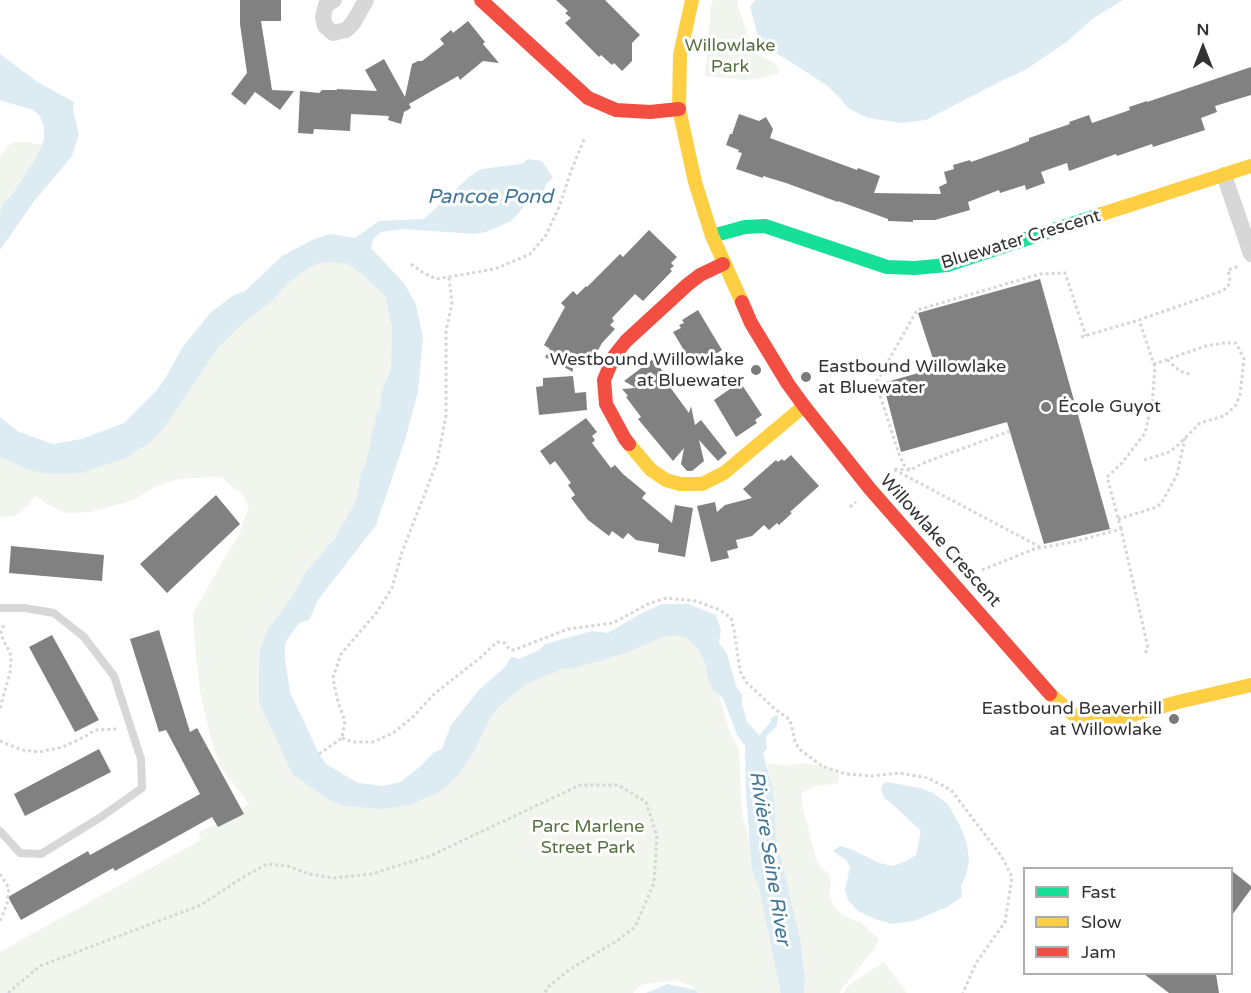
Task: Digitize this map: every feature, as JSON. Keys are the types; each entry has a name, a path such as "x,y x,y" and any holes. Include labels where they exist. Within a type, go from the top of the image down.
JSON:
{"street":[{"path":"334,0 326,5 323,17 325,26 333,33 346,30 353,23 366,0"},
{"path":"481,0 588,98 616,110 650,112 680,110"},
{"name":"Willowlake Crescent","path":"692,0 680,55 680,110 695,182 712,236 751,323 788,384 870,489 1052,696 1075,716 1091,722 1107,722 1251,685"},
{"name":"Bluewater Crescent","path":"712,236 745,227 765,226 887,267 915,268 946,265 1251,166"},
{"path":"1224,175 1251,254"},
{"path":"723,264 700,275 687,285 626,341 614,356 604,380 604,390 606,404 625,439 651,470 666,480 680,484 702,484 724,473 804,406"}],"lane":[{"path":"0,608 25,608 54,613 84,637 114,676 141,759 142,788 101,818 41,854 20,853 0,831"}],"path":[{"path":"411,264 436,279 495,270 530,254 546,235 559,207 585,136"},
{"path":"910,470 904,465 899,454 876,383 917,310 1040,274 1065,273 1086,336"},
{"path":"1082,337 1222,291 1228,287 1230,278 1228,274"},
{"path":"319,754 342,738 345,721 333,678 341,654 377,612 392,588 402,552 437,462 446,416 446,331 452,304 449,277"},
{"path":"1139,320 1154,364 1152,404 1145,433 1122,463 1107,477 1148,648 1144,655"},
{"path":"1144,460 1169,452 1200,423 1224,416 1236,405 1241,388 1244,359 1236,343 1224,342 1154,364"},
{"path":"1167,360 1180,371 1192,375"},
{"path":"1010,431 910,470 893,469 1042,548"},
{"path":"1118,519 1157,507 1162,502 1177,475 1185,437"},
{"path":"982,570 1042,548 1121,529"},
{"path":"342,738 353,742 373,742 393,733 414,716 434,694 497,642 505,643 509,649 514,650 568,629 613,623 648,604 666,598 696,601 720,610 730,618 740,671 746,682 790,720 799,750 822,765 846,774 872,776 898,773 928,778 944,786 951,790 1002,857 1012,877 1005,922 976,963 963,993"},
{"path":"0,708 10,673 11,659 3,640 4,625"},
{"path":"0,741 22,750 39,752 63,747 95,730 131,728"},
{"path":"8,993 40,966 201,905 267,864 288,866 309,874 333,878 371,874 430,856 580,785 618,785 645,802 657,836 654,883 635,927 568,970 547,988 545,993"},
{"path":"0,874 9,888 7,904 0,921"}],"green space":[{"name":"Willowlake Park","path":"714,0 738,0 750,43 756,53 773,62 779,73 745,80 705,76 711,4"},
{"path":"13,142 41,145 35,159 2,204 0,214 0,157"},
{"name":"Parc Marlene Street Park","path":"329,262 348,264 385,296 392,328 391,370 384,384 382,406 377,411 372,429 356,501 335,538 305,573 292,597 268,629 293,775 319,793 417,795 505,688 689,625 718,692 729,730 739,749 742,815 766,898 785,993 699,993 692,986 675,980 640,985 633,993 0,993 0,952 201,840 199,832 228,819 249,804 220,766 210,736 201,697 193,614 239,535 249,506 242,494 222,478 211,477 179,479 156,486 131,501 90,512 67,513 36,496 14,516 0,517 0,457 28,470 164,428 219,347 240,325 275,298 290,281 316,264"},
{"path":"767,763 786,766 802,763 822,766 832,769 839,775 838,783 812,787 802,793 804,813 816,858 820,867 829,874 831,882 829,893 834,907 843,915 861,923 879,939 875,948 840,993 804,993 803,954 776,838 775,806"},
{"path":"884,962 907,993 843,993 849,985"}],"water":[{"path":"755,0 1123,0 1092,19 1068,41 1025,70 926,120 902,123 868,118 848,108 826,85 760,44 750,7"},
{"path":"0,54 36,81 74,102 73,110 79,134 72,156 35,200 0,250 2,204 12,194 35,159 44,140 44,127 40,116 33,110 0,100"},
{"path":"528,159 542,161 553,178 546,184 544,190 528,201 511,221 486,232 475,234 404,229 381,232 374,238 371,248 404,283 416,305 423,337 418,392 405,440 376,525 318,600 309,620 299,623 285,643 290,692 326,764 358,783 383,786 400,782 433,753 442,749 451,725 479,690 506,666 510,658 519,659 539,650 545,644 592,631 608,633 662,604 688,604 716,615 721,630 719,643 727,654 736,686 742,695 747,722 759,735 772,717 778,715 777,726 766,736 767,748 763,754 772,785 776,838 801,943 805,977 804,993 781,993 759,888 752,869 745,746 737,735 723,698 711,689 706,665 699,650 687,638 673,635 662,637 629,652 571,669 562,669 526,684 491,716 459,775 439,792 410,805 384,809 346,806 329,800 293,775 259,702 260,650 268,629 292,597 305,573 335,538 356,501 372,429 377,411 382,406 380,405 384,384 391,370 392,328 385,296 348,264 329,262 316,264 290,281 275,298 241,325 219,347 164,428 150,442 124,459 80,473 51,474 28,470 0,457 0,417 19,432 53,444 82,439 124,423 155,392 182,348 211,312 234,295 245,291 282,256 314,239 331,234 355,238 379,221 424,219 470,176 482,169 520,164"},
{"path":"887,782 920,788 933,793 948,804 962,830 967,844 969,862 961,886 962,897 947,907 914,921 892,924 858,911 848,900 845,890 850,867 846,860 833,851 840,846 879,863 893,866 916,855 921,831 884,798 881,789"},
{"path":"667,984 696,990 698,993 646,993"}],"building":[{"path":"240,0 281,0 281,21 261,21 272,90 294,91 280,110 255,92 245,105 231,94 247,73 240,24"},
{"path":"556,0 605,0 640,35 632,43 632,61 622,71 601,55 599,57 565,23 571,18 565,13 568,11"},
{"path":"468,21 499,63 483,61 460,80 458,76 409,104 411,108 404,112 401,124 388,120 389,116 351,114 350,131 314,129 313,134 298,133 300,91 319,93 322,90 337,89 377,91 365,70 384,59 405,97 412,64 422,61 444,44 440,39 451,30 453,33"},
{"path":"1251,67 1251,95 1215,106 1217,112 1201,118 1205,130 1153,147 1152,144 1117,156 1116,154 1069,171 1067,163 1041,172 1045,183 1026,190 1025,185 1000,193 999,190 968,202 970,210 935,220 888,221 888,219 786,183 736,169 742,153 726,145 739,114 759,121 766,117 773,129 770,138 857,170 858,168 880,176 874,193 941,194 939,187 947,183 944,172 954,169 953,165 970,160 971,162 1011,148 1029,141 1029,138 1089,115 1092,123 1130,110 1129,107"},
{"path":"649,230 677,257 671,263 674,266 670,269 672,271 643,301 635,294 612,318 614,321 610,325 615,329 602,343 591,363 571,352 573,372 545,357 550,349 544,345 565,307 561,303 573,291 577,295 587,287 620,254 623,257"},
{"name":"École Guyot","path":"1040,279 1110,529 1044,544 1007,422 901,452 883,383 936,368 918,313"},
{"path":"698,310 722,350 694,367 673,332 681,328 679,325 684,323 682,320"},
{"path":"653,359 673,384 670,387 689,413 691,406 695,425 701,420 727,453 718,461 699,440 704,461 692,471 687,471 681,464 684,448 673,461 638,419 641,417 622,389 636,388 624,381"},
{"path":"573,376 575,393 586,392 587,410 539,415 536,387 543,386 543,378"},
{"path":"740,382 762,415 755,420 757,423 736,437 714,400"},
{"path":"586,418 597,432 592,436 595,440 592,443 611,468 615,465 646,493 642,498 672,523 675,505 693,508 685,557 658,552 659,544 636,540 628,533 623,539 612,531 609,536 588,520 571,498 575,495 568,485 571,483 555,461 550,465 540,451"},
{"path":"791,455 819,486 779,525 777,523 769,530 764,525 752,536 736,540 738,548 727,551 729,558 711,562 697,506 715,502 717,512 725,505 752,498 743,489 776,460 784,461"},
{"path":"216,495 240,524 167,593 140,564"},
{"path":"11,546 104,555 102,581 9,573"},
{"path":"159,630 190,732 197,728 244,814 218,827 212,817 115,871 113,868 21,920 8,897 88,851 90,855 200,794 166,730 159,732 130,639"},
{"path":"52,635 99,720 75,732 29,647"},
{"path":"99,749 111,772 25,816 14,794"},
{"path":"1233,872 1251,886 1233,914"},
{"path":"1145,975 1216,975 1219,993 1169,993"}],"traffic: fast":[{"path":"712,236 745,227 765,226 887,267 915,268 947,265 1102,214"}],"traffic: slow":[{"path":"692,0 680,55 679,109 695,182 712,236 742,302"},
{"path":"1102,214 1251,166"},
{"path":"629,444 651,470 666,480 680,484 702,484 724,473 804,406"},
{"path":"1050,694 1075,716 1091,722 1107,722 1251,685"}],"traffic: jam":[{"path":"481,0 588,98 616,110 650,112 679,109"},
{"path":"629,444 606,404 604,380 614,356 626,341 687,285 700,275 723,264"},
{"path":"742,302 751,323 804,406 870,489 1050,694"}],"place":[{"name":"Westbound Willowlake at Bluewater","path":"756,370"},
{"name":"Eastbound Willowlake at Bluewater","path":"806,377"},
{"name":"École Guyot","path":"1046,407"},
{"name":"Eastbound Beaverhill at Willowlake","path":"1174,719"}],"water label":[{"name":"Pancoe Pond","path":"490,198"},
{"name":"Rivière Seine River","path":"769,858"}]}
